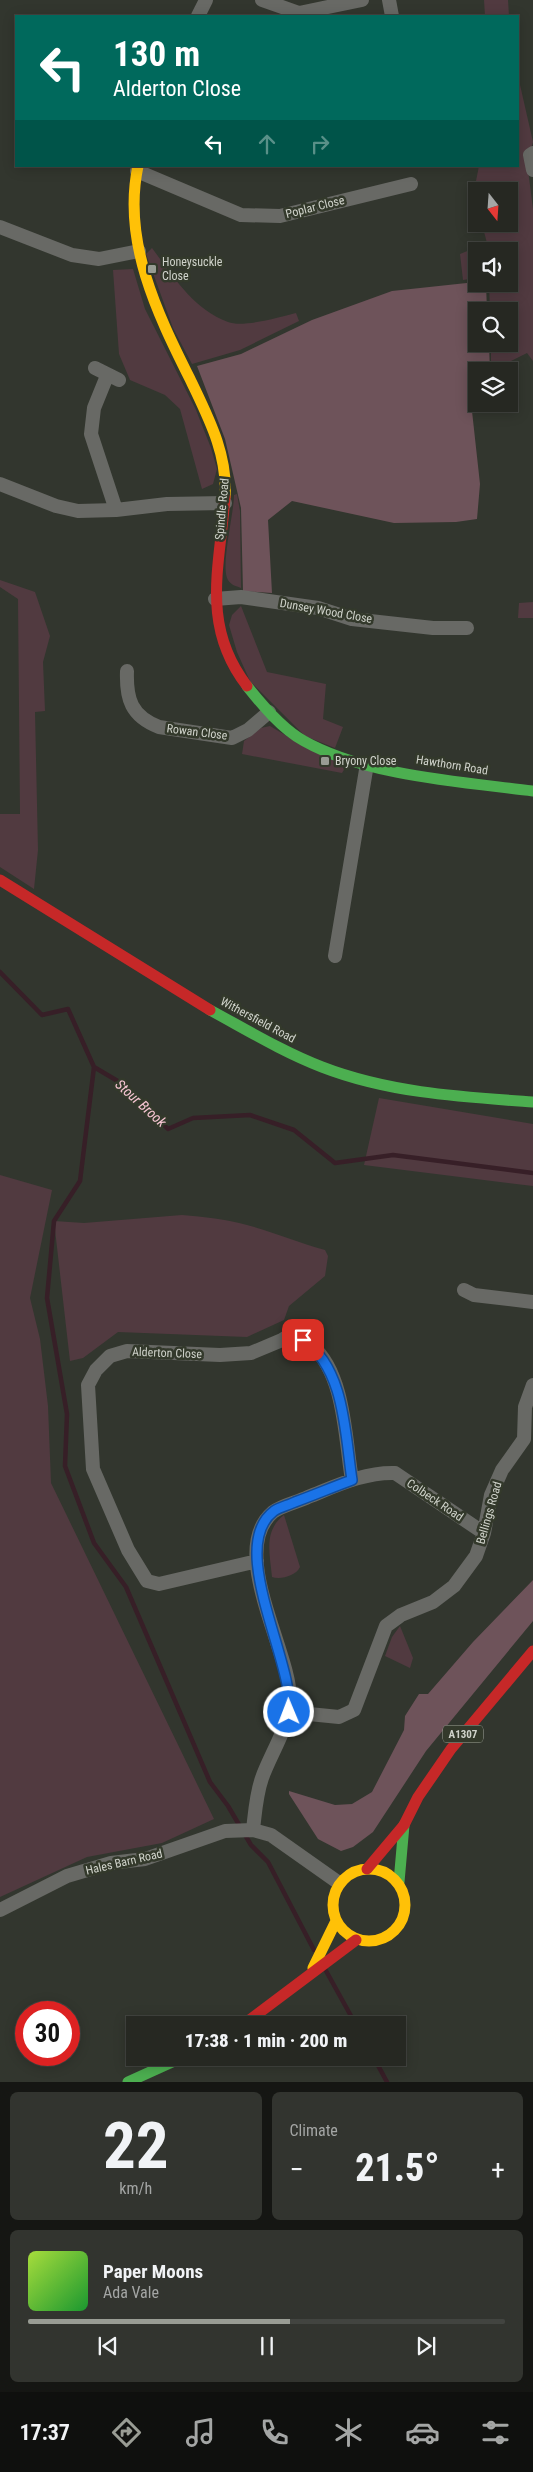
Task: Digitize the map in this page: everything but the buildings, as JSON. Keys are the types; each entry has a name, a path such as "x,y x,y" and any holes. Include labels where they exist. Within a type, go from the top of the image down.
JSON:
{"street":[{"path":"198,15 206,0"},
{"path":"262,0 299,13 362,0"},
{"path":"389,0 392,15"},
{"path":"533,153 530,156 533,170"},
{"name":"Poplar Close","path":"138,168 241,215 280,216 411,184"},
{"name":"Spindle Road","path":"138,168 133,213 139,251 154,303 167,335 184,366 217,437 224,462 225,503 216,568 215,599 220,632 232,664 247,689 269,712 304,741 367,764"},
{"path":"0,227 72,255 99,259 139,251"},
{"path":"107,374 94,408 91,434 116,510"},
{"path":"0,484 56,506 78,511 116,510 167,504 225,503"},
{"name":"Dunsey Wood Close","path":"215,599 241,597 318,608 352,619 409,623 434,628 467,628"},
{"name":"Rowan Close","path":"127,671 126,692 131,706 148,723 159,727 232,738 248,730 269,712"},
{"path":"335,956 367,764"},
{"name":"Hawthorn Road","path":"367,764 461,781 533,791"},
{"name":"Withersfield Road","path":"0,880 201,1006 288,1052 327,1069 382,1085 447,1097 533,1102"},
{"path":"464,1290 474,1295 533,1302"},
{"name":"Alderton Close","path":"257,1561 159,1584 147,1581 128,1550 93,1468 88,1386 96,1370 110,1356 127,1351 220,1355 251,1353 282,1340 293,1333 313,1346 328,1366 337,1385 352,1480"},
{"name":"Bellings Road","path":"289,1712 339,1717 354,1710 386,1626 401,1615 432,1602 454,1586 476,1556 484,1533 495,1487 502,1470 524,1438 525,1407 533,1385"},
{"name":"Colbeck Road","path":"252,1830 261,1779 289,1712 290,1699 287,1679 262,1595 257,1561 265,1522 274,1511 352,1480 380,1473 395,1474 484,1533"},
{"name":"A1307","path":"404,1825 418,1797 451,1749 533,1651"},
{"path":"367,1869 404,1825"},
{"path":"325,1955 356,1940 374,1941 390,1936 400,1925 405,1912 405,1899 399,1882 404,1825"},
{"path":"252,1830 271,1835 288,1845 339,1883"},
{"name":"Hales Barn Road","path":"0,1910 67,1876 111,1863 145,1859 225,1832 252,1830"},
{"path":"356,1940 344,1932 336,1921 333,1909 333,1895 339,1883 354,1873 367,1869 385,1872 399,1882"},
{"path":"254,2016 314,1968 325,1955 336,1921"},
{"path":"128,2082 163,2066"}],"shaded area":[{"path":"484,0 508,0 509,15 485,15"},
{"path":"519,80 533,142 527,162 533,209 533,361 527,353 509,362 491,362 491,352 518,352 518,302 490,302 489,292 518,292 518,242 487,242 484,232 518,232 518,182 476,182 479,167 519,167"},
{"path":"152,248 194,300 204,309 228,322 243,324 296,313 299,321 240,350 192,364 173,328 146,254"},
{"path":"468,251 468,279 463,280 460,254"},
{"path":"133,269 145,309 196,410 211,448 217,469 213,484 202,489 180,409 165,395 130,380 119,354 113,270"},
{"path":"468,283 468,292 486,292 487,302 468,302 468,352 489,352 490,362 468,362 468,412 472,412 480,484 477,519 456,522 394,523 292,501 268,520 272,593 243,591 241,508 225,439 197,366 241,354 312,320 392,291"},
{"path":"237,494 240,511 241,588 228,580 226,573 226,552 234,495"},
{"path":"0,580 35,592 50,636 43,662 45,711 35,712 38,850 34,889 0,867 0,814 20,814 18,599 0,587"},
{"path":"533,602 533,618 518,618 519,603"},
{"path":"241,606 267,672 326,684 323,719 343,727 335,748 305,736 250,681 237,652 229,625 232,615"},
{"path":"270,726 305,747 340,762 345,768 342,773 242,754 244,741 261,728"},
{"path":"379,1098 533,1124 533,1186 364,1165"},
{"path":"0,1175 52,1190 30,1298 40,1339 48,1406 51,1483 214,1819 162,1843 87,1857 0,1897"},
{"path":"182,1215 215,1218 239,1223 325,1250 328,1256 325,1276 289,1306 284,1320 247,1337 118,1332 83,1358 70,1361 54,1221 84,1223"},
{"path":"284,1515 300,1567 291,1575 275,1578 272,1577 269,1551 270,1536 277,1521"},
{"path":"533,1580 533,1621 426,1751 373,1832 353,1847 341,1851 318,1839 289,1794 289,1791 335,1805 352,1804 372,1792 404,1730 405,1716 419,1694 428,1694 473,1642"},
{"path":"400,1626 413,1658 410,1668 385,1656 392,1637"}],"waterway":[{"name":"Stour Brook","path":"0,972 42,1015 68,1009 94,1067 121,1083 168,1129 193,1118 250,1115 294,1130 335,1163 393,1155 533,1173"},
{"path":"94,1067 80,1181 54,1221 47,1298 67,1414 65,1466 94,1543 126,1587 210,1782 228,1806 251,1845 268,1862 314,1950"},
{"path":"325,1969 351,2016"},
{"path":"378,2066 387,2082"}],"traffic: fast":[{"path":"247,686 266,709 288,730 304,741 329,753 385,770 416,776 533,791"},
{"path":"210,1010 293,1055 347,1076 373,1083 426,1092 533,1102"},
{"path":"399,1882 404,1825"},
{"path":"128,2082 163,2066"}],"traffic: slow":[{"path":"138,167 134,194 135,222 146,276 166,328 215,436 223,466 225,497"},
{"path":"362,1869 376,1869 395,1879 405,1898 405,1905 405,1912 395,1931 376,1941 362,1941 343,1931 333,1912 333,1898 343,1879 362,1869"},
{"path":"313,1968 336,1921"}],"traffic: jam":[{"path":"225,497 217,571 218,618 223,640 232,663 247,686"},
{"path":"0,880 210,1010"},
{"path":"367,1869 404,1825 418,1797 451,1749 533,1651"},
{"path":"255,2016 356,1940"}],"place":[{"name":"Honeysuckle Close","path":"152,269"},
{"name":"Bryony Close","path":"325,761"}],"route":[{"path":"289,1712 290,1699 287,1679 262,1595 257,1561 259,1540 265,1522 274,1511 352,1480 337,1385 328,1366 313,1346 303,1340"}]}
